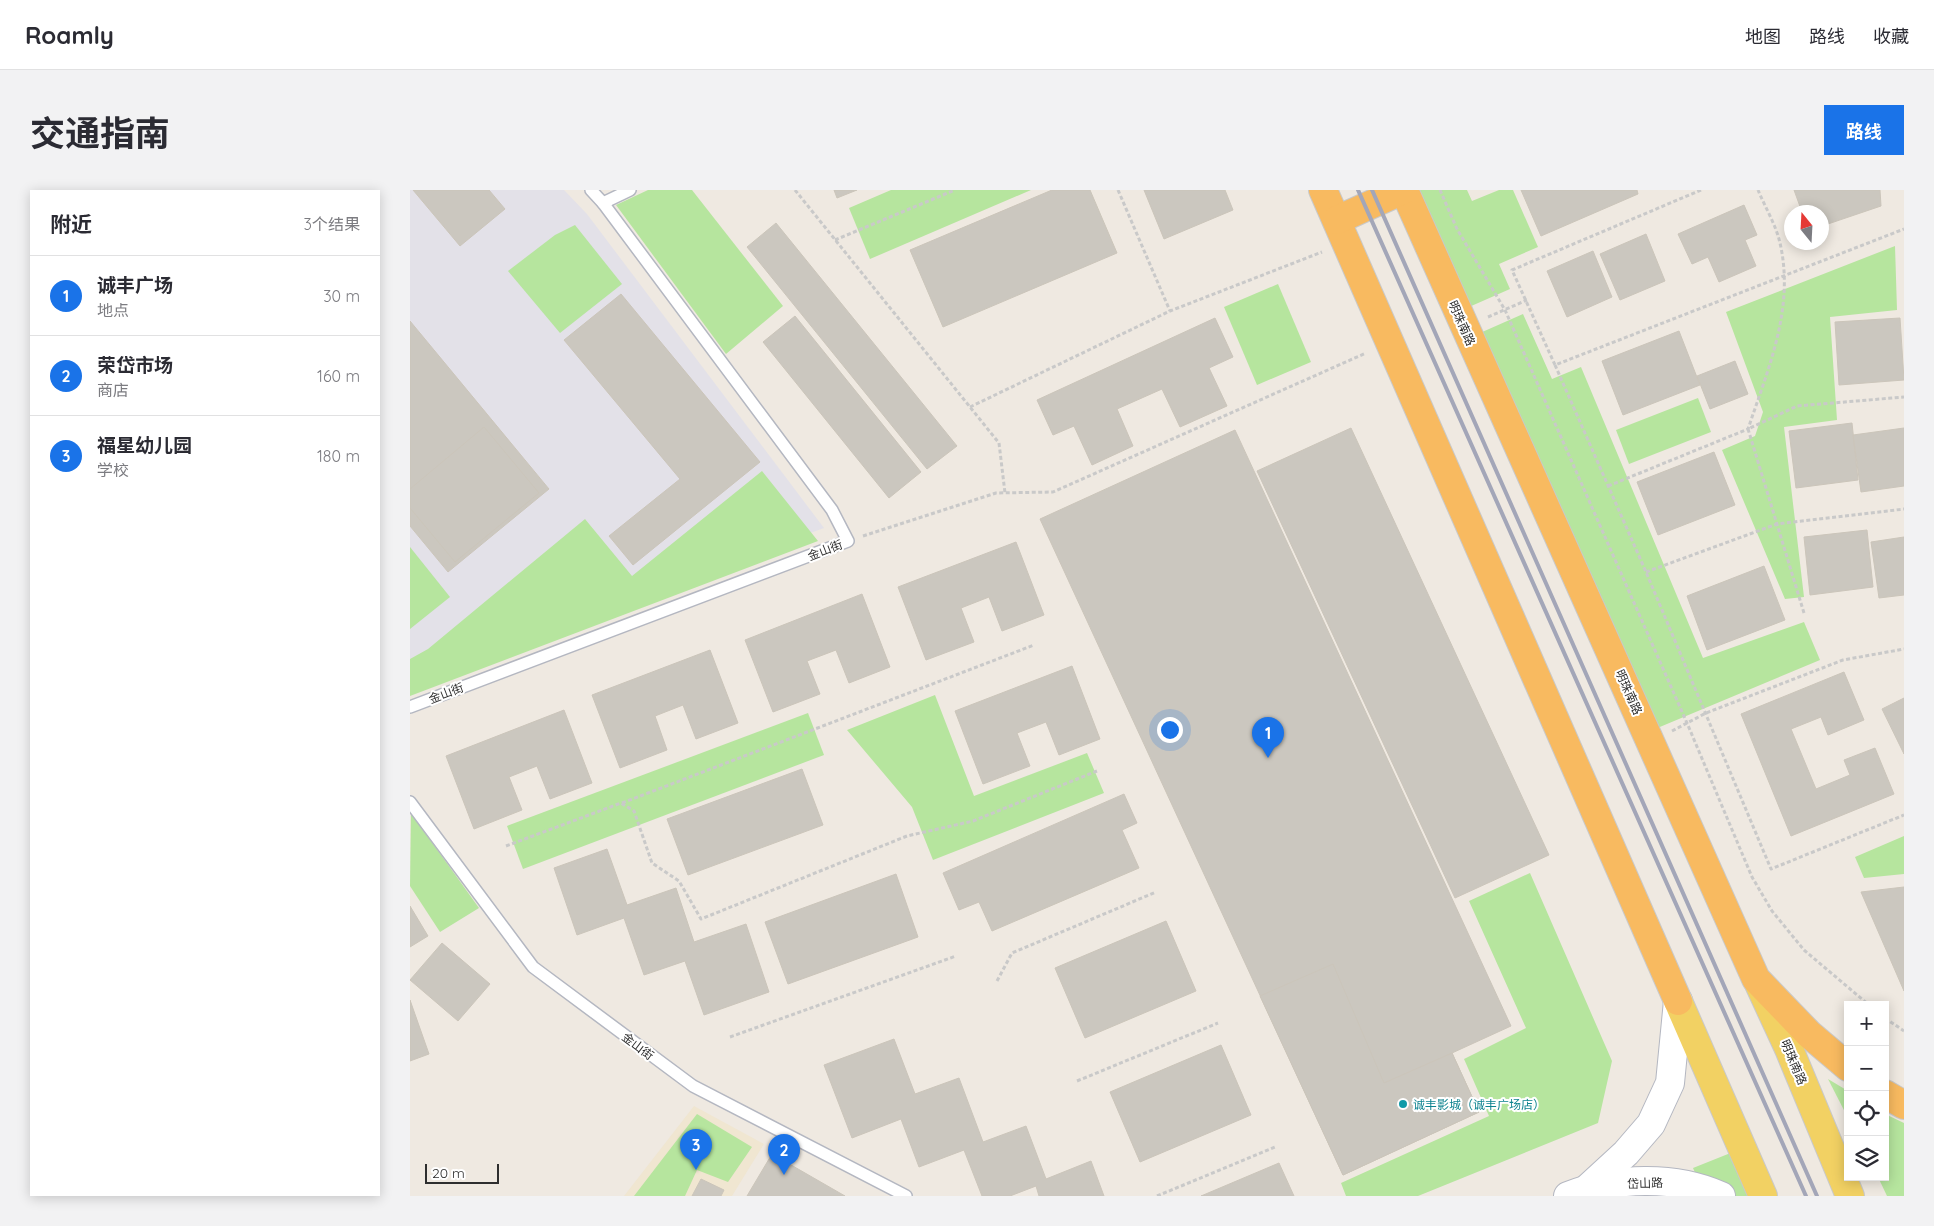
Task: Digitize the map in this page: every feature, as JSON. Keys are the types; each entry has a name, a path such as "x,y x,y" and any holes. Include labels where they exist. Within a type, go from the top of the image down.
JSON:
{"highway":[{"path":"1323,190 1678,1001"},
{"path":"1342,231 1403,190"},
{"name":"明珠南路","path":"1403,190 1652,742 1756,979"},
{"path":"1756,979 1809,1034 1844,1065"},
{"path":"1889,1096 1904,1105"}],"main road":[{"name":"明珠南路","path":"1756,979 1788,1049 1850,1196"},
{"path":"1678,1001 1763,1196"}],"street":[{"path":"1579,1192 1626,1153 1651,1124 1670,1084 1678,1001"},
{"name":"岱山路","path":"1579,1192 1640,1181 1680,1182 1721,1196"}],"lane":[{"name":"金山街","path":"410,707 848,541 832,510 603,203 590,190"},
{"path":"603,203 630,190"},
{"name":"金山街","path":"410,802 533,967 693,1086 906,1196"}],"path":[{"path":"795,190 999,443 1005,493"},
{"path":"835,240 954,190"},
{"path":"1118,190 1170,311"},
{"path":"1440,190 1457,229 1505,310 1687,723 1752,877 1772,911 1804,950 1864,1001"},
{"path":"1701,190 1512,270 1527,300 1646,572 1771,869 1904,815"},
{"path":"1758,190 1780,241 1785,273 1780,334 1748,429 1804,613"},
{"path":"1555,364 1785,273 1904,229"},
{"path":"970,407 1342,231"},
{"path":"1464,326 1527,300"},
{"path":"848,541 996,493 1053,492 1391,342"},
{"path":"1608,486 1748,429 1797,406 1904,396"},
{"path":"1646,572 1777,524 1904,508"},
{"path":"506,846 1034,644"},
{"path":"1652,742 1706,713 1843,660 1904,649"},
{"path":"621,803 634,811 652,863 679,881 701,919 907,836 973,822 1097,771"},
{"path":"997,982 1012,953 1156,892"},
{"path":"730,1037 956,956"},
{"path":"1889,1021 1904,1031"},
{"path":"1077,1081 1218,1023"},
{"path":"1157,1196 1275,1147"}],"shaded area":[{"path":"410,190 564,190 587,214 824,528 410,680"},
{"path":"694,1106 764,1144 732,1196 624,1196"}],"green space":[{"path":"648,190 692,190 783,306 726,354 616,205"},
{"path":"891,190 1031,190 870,259 849,208"},
{"path":"1417,190 1467,190 1472,201 1499,190 1513,190 1538,247 1499,264 1510,289 1469,307"},
{"path":"575,225 622,284 560,333 508,271 555,235"},
{"path":"1895,246 1897,310 1830,317 1837,420 1784,427 1804,597 1785,599 1722,450 1755,436 1763,412 1726,312"},
{"path":"1278,284 1311,362 1257,385 1224,307"},
{"path":"1523,314 1552,379 1581,367 1703,658 1804,622 1820,660 1655,729 1480,333"},
{"path":"1698,398 1711,432 1629,464 1616,430"},
{"path":"762,471 818,541 410,696 410,659 428,649 585,519 632,576"},
{"path":"410,547 450,597 410,629"},
{"path":"935,695 974,796 1087,753 1104,793 933,860 912,807 847,730"},
{"path":"808,713 824,755 523,869 507,826"},
{"path":"411,813 479,908 440,932 410,886"},
{"path":"1904,836 1904,874 1864,878 1855,857"},
{"path":"1530,873 1612,1061 1598,1123 1418,1196 1346,1196 1341,1183 1489,1116 1464,1059 1526,1028 1469,901"},
{"path":"1828,1079 1844,1089 1844,1110"},
{"path":"697,1114 752,1147 728,1182 697,1170 685,1196 634,1196"},
{"path":"1889,1116 1904,1123 1904,1196 1887,1196 1880,1181 1889,1181"},
{"path":"1733,1152 1751,1196 1705,1196 1693,1168"}],"building":[{"path":"413,190 489,190 505,209 460,246"},
{"path":"834,190 857,190 837,198"},
{"path":"1052,190 1090,190 1117,253 943,327 910,250"},
{"path":"1144,190 1225,190 1233,210 1164,239"},
{"path":"1521,190 1637,190 1638,194 1541,236"},
{"path":"1794,190 1880,190 1881,206 1829,224 1829,205 1799,205"},
{"path":"1744,205 1757,235 1745,240 1756,266 1719,282 1708,257 1692,264 1678,234"},
{"path":"776,223 957,446 927,469 747,247"},
{"path":"1646,234 1665,281 1620,300 1600,254"},
{"path":"1593,251 1612,297 1567,317 1547,271"},
{"path":"621,294 760,462 633,565 609,536 680,479 564,340"},
{"path":"795,316 921,472 889,498 763,342"},
{"path":"1215,318 1233,357 1209,368 1227,406 1180,427 1162,389 1117,409 1133,446 1092,465 1074,426 1053,435 1037,400"},
{"path":"1900,318 1904,380 1839,385 1835,322"},
{"path":"410,321 549,489 448,572 410,526"},
{"path":"1679,331 1700,385 1623,415 1602,361"},
{"path":"1735,361 1748,394 1710,409 1697,376"},
{"path":"1852,423 1858,480 1796,488 1789,431"},
{"path":"484,427 539,493 455,562 410,508 410,489"},
{"path":"1351,428 1549,855 1455,898 1257,471"},
{"path":"1904,428 1904,486 1861,492 1853,435"},
{"path":"1235,430 1511,1026 1452,1053 1479,1112 1343,1175 1040,519"},
{"path":"1714,452 1735,505 1658,535 1637,482"},
{"path":"1867,530 1873,587 1810,595 1804,537"},
{"path":"1904,537 1904,595 1879,598 1871,542"},
{"path":"1016,542 1044,615 1002,631 989,597 961,608 974,642 926,660 898,587"},
{"path":"1764,566 1785,620 1707,650 1687,596"},
{"path":"862,594 890,667 849,683 836,650 807,661 820,694 773,712 745,640"},
{"path":"710,650 738,723 696,739 683,705 655,716 667,750 620,768 592,695"},
{"path":"1072,666 1100,739 1059,755 1046,722 1017,733 1030,766 983,784 955,711"},
{"path":"1844,672 1864,720 1828,735 1821,717 1791,729 1816,789 1850,775 1844,760 1875,748 1894,794 1791,836 1741,714"},
{"path":"1904,698 1904,754 1882,709"},
{"path":"564,710 592,783 550,799 537,766 509,777 522,810 474,829 446,756"},
{"path":"802,769 823,825 688,875 667,819"},
{"path":"1124,794 1137,823 1122,830 1139,868 992,931 979,902 959,910 943,873"},
{"path":"607,849 627,905 676,888 694,942 746,924 769,992 704,1015 685,961 644,975 624,918 577,935 554,868"},
{"path":"896,874 918,937 788,984 765,922"},
{"path":"1904,887 1904,991 1861,892"},
{"path":"410,906 428,936 410,947"},
{"path":"1166,921 1196,991 1085,1038 1055,968"},
{"path":"442,943 490,984 458,1021 410,980"},
{"path":"1333,964 1384,1083 1452,1053 1479,1112 1343,1175 1260,996"},
{"path":"410,1000 429,1054 410,1061"},
{"path":"894,1039 915,1094 959,1078 983,1142 1026,1126 1046,1179 1091,1161 1104,1196 1039,1196 1036,1186 1010,1196 982,1196 964,1150 919,1167 901,1119 852,1138 824,1065"},
{"path":"1221,1045 1251,1115 1140,1162 1110,1092"},
{"path":"772,1154 845,1196 747,1196"},
{"path":"1279,1163 1294,1196 1201,1196"},
{"path":"701,1179 724,1190 721,1196 692,1196"}],"railway":[{"path":"1358,190 1806,1196"},
{"path":"1372,190 1817,1196"}],"place":[{"name":"诚丰广场","path":"1268,758"},
{"name":"诚丰影城（诚丰广场店）","path":"1403,1104"},
{"name":"福星幼儿园","path":"696,1170"},
{"name":"荣岱市场","path":"784,1175"}]}
